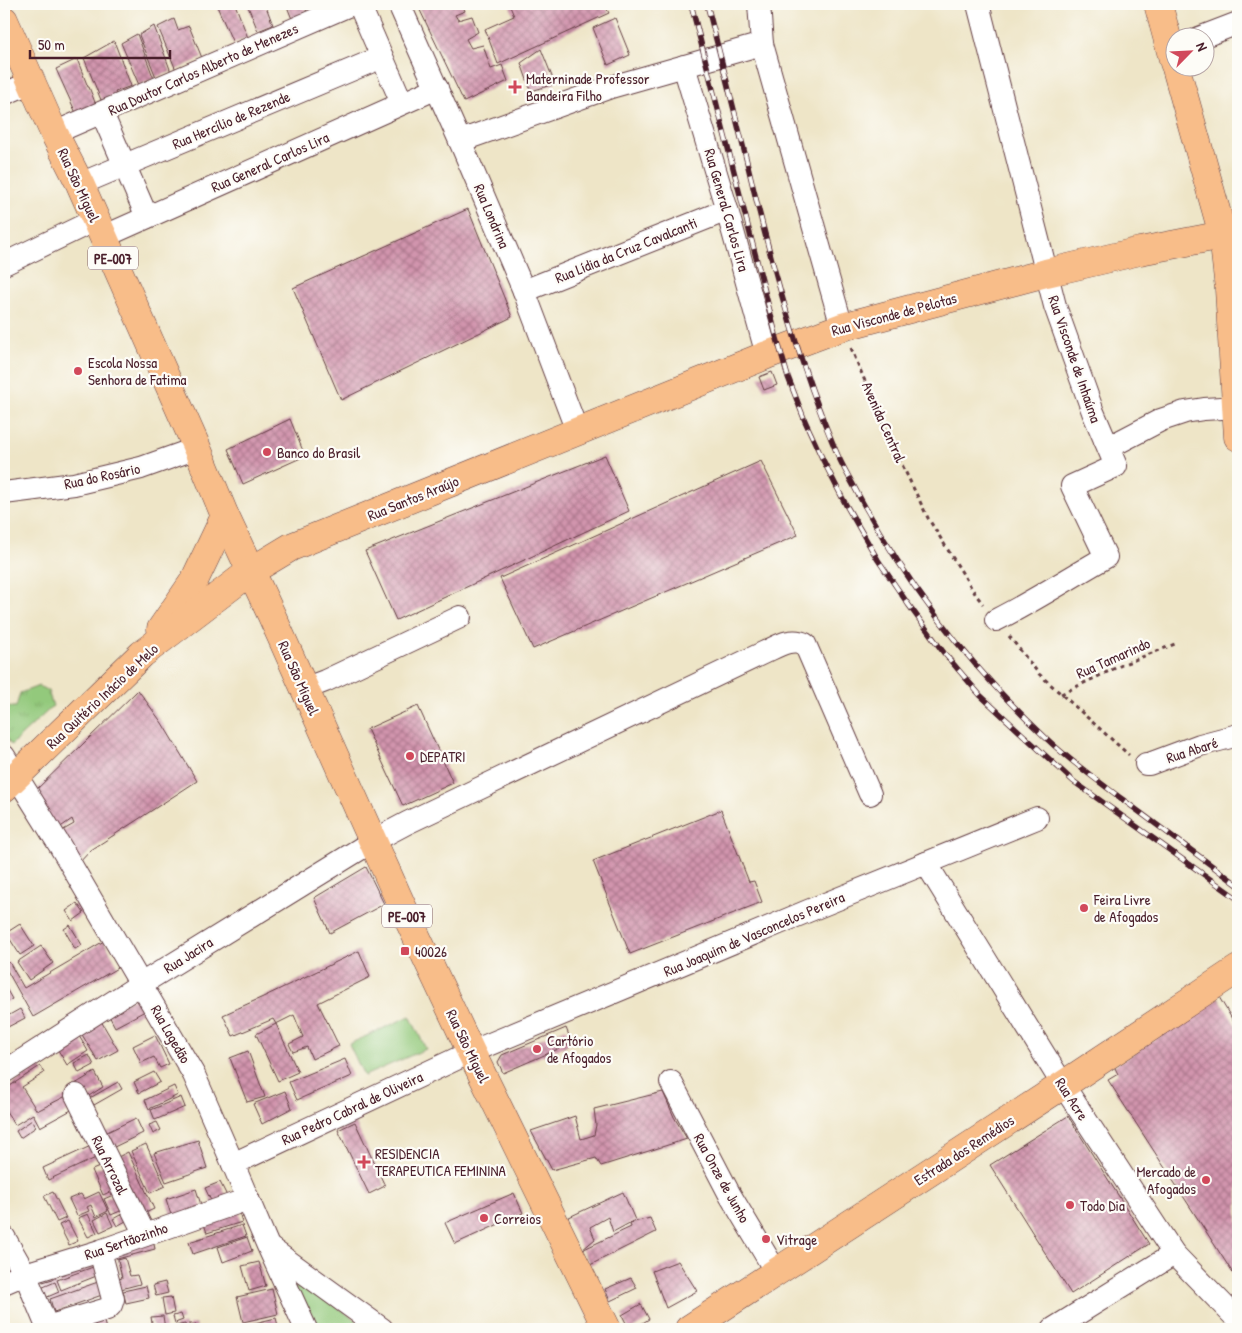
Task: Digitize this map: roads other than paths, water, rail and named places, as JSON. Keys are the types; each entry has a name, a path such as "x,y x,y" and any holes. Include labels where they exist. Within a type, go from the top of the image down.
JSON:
{"main road":[{"path":"1158,4 1165,28"},
{"name":"Rua São Miguel","path":"4,20 54,134 80,184 197,448 225,516 402,906 471,1052 607,1329"},
{"path":"1181,78 1230,232 1229,289 1238,407 1238,438"},
{"name":"Rua Visconde de Pelotas","path":"578,431 842,327 1046,273 1230,232"},
{"name":"Rua Santos Araújo","path":"251,571 290,547 578,431"},
{"path":"142,654 172,616 194,581 225,516"},
{"name":"Rua Quitério Inácio de Melo","path":"8,774 142,654 251,571"},
{"name":"Estrada dos Remédios","path":"689,1329 1236,973"}],"street":[{"name":"Rua Doutor Carlos Alberto de Menezes","path":"54,134 352,4"},
{"path":"359,4 402,103"},
{"name":"Rua Londrina","path":"400,4 524,291 578,431"},
{"path":"759,4 762,44 842,327"},
{"name":"Rua Visconde de Inhaúma","path":"978,4 1055,306 1093,412 1116,466 1072,486 1106,557 1021,608 996,620"},
{"path":"1214,32 1238,23"},
{"path":"460,141 611,87 762,44"},
{"name":"Rua Hercílio de Rezende","path":"80,184 382,57"},
{"name":"Rua General Carlos Lira","path":"684,66 728,210 767,355"},
{"path":"4,94 32,82"},
{"name":"Rua General Carlos Lira","path":"4,264 99,228 147,218 437,88"},
{"path":"102,112 147,218"},
{"name":"Rua Lídia da Cruz Cavalcanti","path":"524,291 728,210"},
{"path":"1104,440 1117,443 1161,420 1185,412 1238,407"},
{"name":"Rua do Rosário","path":"4,493 74,484 141,468 197,448"},
{"path":"304,689 325,681 460,617"},
{"name":"Rua Jacira","path":"4,1072 373,841 756,656 791,641 805,644 870,794"},
{"name":"Rua Abaré","path":"1146,764 1238,735"},
{"name":"Rua Lagedão","path":"8,774 60,846 194,1075 306,1329"},
{"name":"Rua Joaquim de Vasconcelos Pereira","path":"471,1052 1037,818"},
{"name":"Rua Acre","path":"926,863 1063,1086 1174,1254 1238,1320"},
{"name":"Rua Pedro Cabral de Oliveira","path":"233,1164 471,1052"},
{"name":"Rua Onze de Junho","path":"671,1082 730,1195 776,1272"},
{"name":"Rua Arrozal","path":"76,1095 145,1235"},
{"name":"Rua Sertãozinho","path":"4,1283 25,1274 100,1251 248,1199"},
{"path":"4,1237 25,1274 48,1328 107,1309 111,1305 113,1299 100,1251"},
{"path":"268,1246 382,1329"},
{"path":"1052,1329 1174,1254"}],"railway":[{"path":"691,4 788,377 823,460 846,505 878,560 944,653 980,695 1073,781 1238,899"},
{"path":"707,4 771,257 800,355 838,457 877,528 919,593 942,624 992,684 1019,712 1074,763 1238,885"}],"place":[{"name":"Materninade Professor Bandeira Filho","path":"515,87"},
{"name":"Escola Nossa Senhora de Fatima","path":"78,371"},
{"name":"Banco do Brasil","path":"267,452"},
{"name":"DEPATRI","path":"410,756"},
{"name":"Feira Livre de Afogados","path":"1084,908"},
{"name":"40026","path":"405,951"},
{"name":"Cartório de Afogados","path":"537,1049"},
{"name":"RESIDENCIA TERAPEUTICA FEMININA","path":"364,1162"},
{"name":"Mercado de Afogados","path":"1206,1180"},
{"name":"Todo Dia","path":"1070,1205"},
{"name":"Correios","path":"484,1218"},
{"name":"Vitrage","path":"766,1239"}]}
